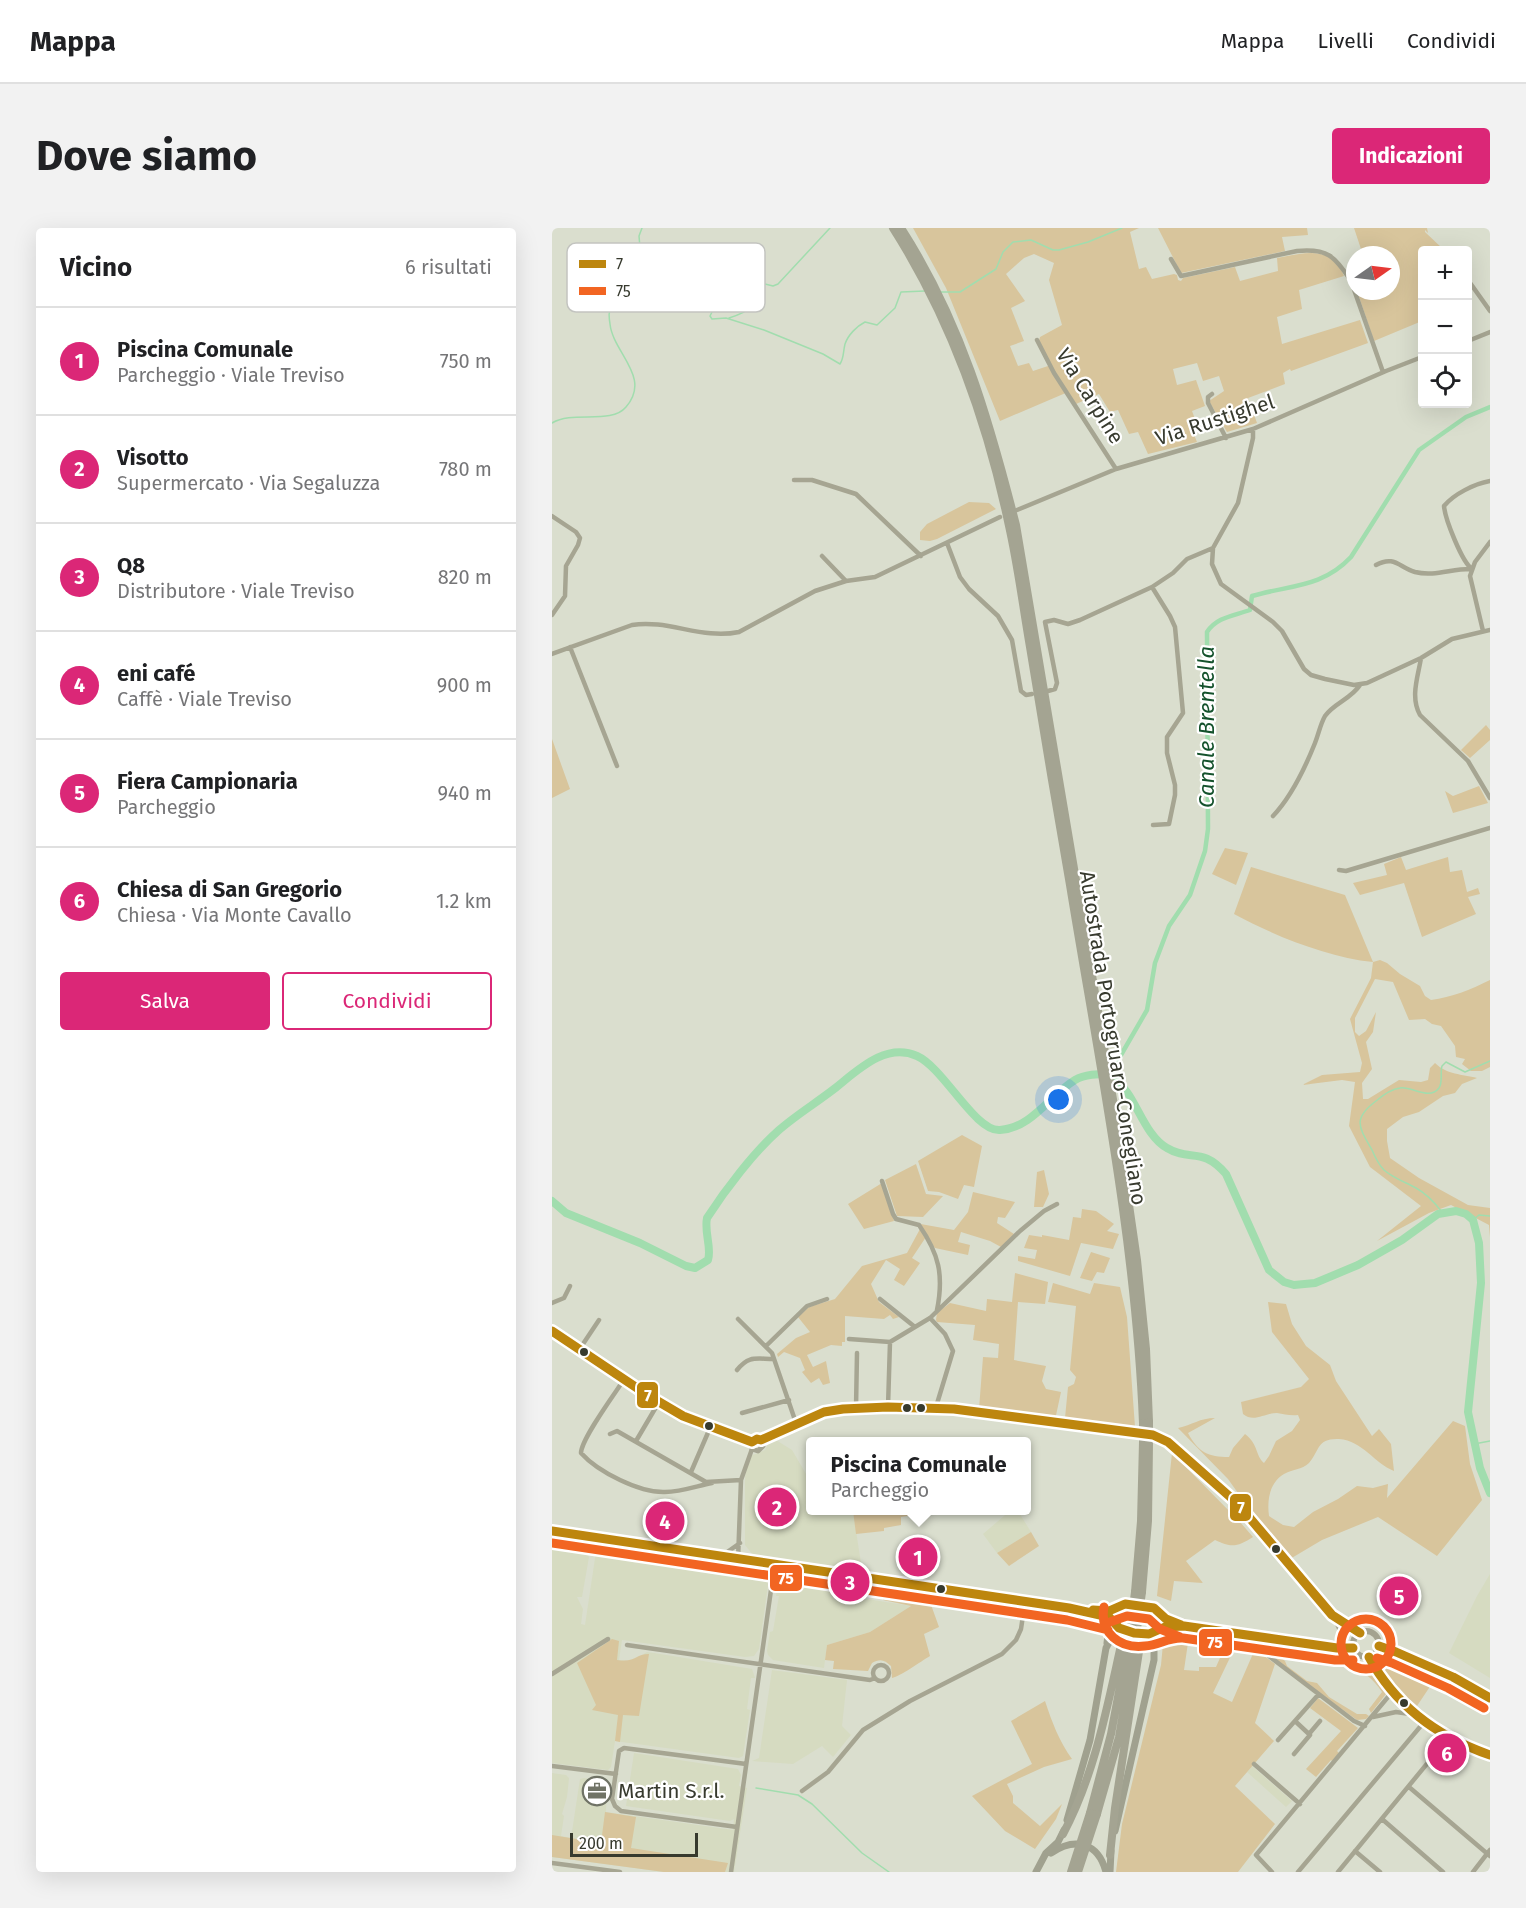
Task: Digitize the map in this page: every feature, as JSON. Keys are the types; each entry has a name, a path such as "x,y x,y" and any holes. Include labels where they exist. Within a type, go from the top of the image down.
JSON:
{"highway":[{"name":"Autostrada Portogruaro-Conegliano","path":"893,228 926,275 940,304 984,430 1009,526 1119,1128 1134,1261 1146,1423 1138,1592"},
{"path":"903,228 919,250 926,275"},
{"name":"Autostrada Portogruaro-Conegliano","path":"1078,1872 1112,1734 1131,1644 1138,1592 1145,1566 1149,1488 1146,1443"},
{"path":"1110,1855 1138,1592"},
{"path":"1063,1834 1081,1798 1131,1644"},
{"name":"Autostrada Portogruaro-Conegliano","path":"1071,1872 1094,1813"}],"main road":[{"path":"552,1531 1069,1608 1105,1611 1125,1604 1154,1608 1161,1615 1184,1626"},
{"path":"1069,1608 1109,1617 1126,1632 1156,1631 1169,1626 1184,1626 1329,1647 1353,1648"},
{"path":"1106,1648 1114,1633 1116,1609"},
{"path":"1036,1872 1046,1853 1063,1834 1090,1740 1108,1633 1107,1624 1094,1614"},
{"path":"1108,1872 1154,1660 1156,1631 1161,1615"},
{"path":"1368,1632 1375,1635 1379,1646 1376,1653 1369,1657 1358,1654 1353,1648 1354,1639 1360,1633 1368,1632"},
{"path":"1379,1646 1402,1654 1473,1687 1490,1698"},
{"path":"1040,1863 1059,1847 1080,1844 1095,1851 1108,1872"}],"street":[{"path":"1171,259 1181,276 1297,251 1316,249 1324,252 1343,268 1351,281 1383,372"},
{"path":"1472,287 1490,311"},
{"path":"1472,338 1490,332"},
{"name":"Via Carpine","path":"1037,340 1054,373 1116,469"},
{"name":"Via Rustighel","path":"1017,510 1116,469 1253,429 1418,359"},
{"path":"1212,394 1208,397 1208,403 1226,438"},
{"path":"1253,429 1238,503 1213,548 1212,564 1218,581 1279,628 1311,675 1360,685"},
{"path":"794,480 812,480 856,494 921,555"},
{"path":"1472,569 1467,566 1463,557 1444,506 1463,492 1481,483 1490,482"},
{"path":"552,516 576,532 580,538 579,545 566,566 565,596 552,615"},
{"path":"552,654 632,625 644,623 708,634 726,635 739,632 815,591 846,581 875,577 1000,517"},
{"path":"1483,631 1471,581 1472,569 1490,542"},
{"path":"947,543 960,577 969,589 998,616 1012,640 1021,691 1026,695 1032,694"},
{"path":"1048,691 1055,689 1057,683 1045,625 1047,621 1054,620 1068,624 1080,620 1152,587 1173,573 1187,559 1213,548"},
{"path":"822,556 846,581"},
{"path":"1376,565 1383,561 1391,561 1415,572 1433,574 1472,569"},
{"path":"1152,587 1175,627 1183,713 1167,737 1167,753 1175,785 1168,824 1153,825"},
{"path":"1273,816 1298,781 1315,742 1320,724 1328,713 1352,695 1360,685 1421,658 1452,639 1490,630"},
{"path":"570,647 617,766"},
{"path":"1421,658 1414,699 1420,715 1468,761 1490,798"},
{"path":"1298,781 1304,784"},
{"path":"1339,870 1346,871 1490,828"},
{"path":"882,1181 896,1219 919,1225 934,1251 939,1265 940,1282 937,1310"},
{"path":"849,1339 890,1342 930,1318 1020,1231 1044,1210 1057,1204"},
{"path":"552,1303 564,1298 570,1286"},
{"path":"766,1346 807,1306 827,1299"},
{"path":"880,1299 915,1327"},
{"path":"930,1318 945,1334 953,1351 936,1407"},
{"path":"738,1319 766,1346 775,1359 796,1423"},
{"path":"581,1347 599,1320"},
{"path":"552,1330 581,1347 659,1402 710,1428 752,1445 758,1451 763,1446 761,1440"},
{"path":"888,1407 890,1342"},
{"path":"856,1408 857,1353"},
{"path":"738,1370 745,1360 775,1359"},
{"path":"625,1378 581,1449 581,1453 596,1467 633,1485 665,1492 741,1480"},
{"path":"742,1413 789,1400"},
{"path":"636,1441 659,1402"},
{"path":"738,1560 741,1480 752,1445 755,1440 761,1440 824,1412 856,1408 936,1407 1135,1432 1159,1437 1180,1452 1237,1503 1333,1616 1341,1632 1337,1643 1329,1647"},
{"path":"691,1472 710,1428"},
{"path":"610,1434 617,1431 706,1482 712,1483"},
{"path":"552,1536 563,1532"},
{"path":"720,1557 740,1543"},
{"path":"752,1562 773,1575"},
{"path":"731,1872 775,1566"},
{"path":"773,1575 799,1569"},
{"path":"802,1791 828,1772 863,1730 910,1701 1002,1654 1016,1640 1021,1629 1025,1602"},
{"path":"1333,1616 1360,1633"},
{"path":"552,1674 608,1640"},
{"path":"1241,1642 1257,1647 1318,1695 1354,1721 1365,1726"},
{"path":"627,1645 870,1680 874,1678"},
{"path":"1380,1676 1384,1661 1402,1654"},
{"path":"1369,1657 1380,1676 1417,1715 1447,1738 1490,1755"},
{"path":"1272,1872 1256,1855 1393,1691"},
{"path":"1278,1740 1318,1695"},
{"path":"1373,1717 1396,1712 1417,1715"},
{"path":"1294,1721 1309,1734"},
{"path":"1294,1754 1320,1721"},
{"path":"1298,1872 1425,1721"},
{"path":"1338,1872 1447,1738"},
{"path":"737,1827 621,1811 612,1799 619,1751 629,1748 746,1764"},
{"path":"1254,1764 1300,1804"},
{"path":"552,1766 616,1774"},
{"path":"1409,1787 1489,1853 1473,1872"},
{"path":"1382,1819 1443,1872"},
{"path":"1355,1851 1380,1872"},
{"path":"552,1863 620,1872"}],"shaded area":[{"path":"913,228 1139,228 1130,232 1139,269 1146,267 1152,279 1174,274 1181,281 1183,278 1235,267 1240,281 1278,271 1277,258 1316,253 1332,259 1344,276 1299,290 1302,309 1277,317 1282,344 1360,320 1368,343 1283,373 1285,384 1248,398 1257,423 1227,432 1209,401 1224,391 1219,376 1203,381 1197,363 1173,369 1177,385 1196,380 1205,406 1192,411 1198,427 1192,430 1197,442 1148,454 1138,432 1129,434 1118,410 1110,412 1099,394 1076,404 1068,392 1000,421 946,288","holes":["1034,254 1054,263 1049,280 1062,325 1040,337 1039,341 1051,365 1033,371 1029,363 1018,366 1010,346 1024,341 1011,308 1025,301 1006,274 1024,258"]},
{"path":"1158,228 1307,228 1308,235 1282,237 1285,251 1181,273"},
{"path":"1354,228 1427,228 1428,233 1425,230 1425,232 1440,246 1418,246 1418,323 1374,341 1360,300 1400,300 1400,246 1360,246"},
{"path":"969,502 989,503 996,509 937,539 920,540 920,532 927,524"},
{"path":"1486,725 1490,730 1490,740 1470,758 1461,750"},
{"path":"552,739 570,789 552,798"},
{"path":"1479,786 1488,803 1453,813 1445,791 1453,796"},
{"path":"1225,848 1248,853 1236,885 1212,874"},
{"path":"1401,857 1406,870 1448,857 1450,872 1462,870 1467,892 1478,888 1480,894 1468,897 1476,914 1422,937 1404,883 1360,895 1353,883 1387,875 1384,864"},
{"path":"1251,867 1345,895 1373,962 1338,955 1302,944 1234,914"},
{"path":"1380,960 1387,963 1420,986 1425,996 1431,1000 1461,993 1490,980 1490,1067 1482,1071 1471,1071 1462,1064 1465,1059 1456,1057 1455,1046 1441,1026 1425,1019 1409,1020 1393,982 1375,979 1355,1018 1355,1032 1359,1036 1366,1031 1376,1012 1373,1032 1366,1042 1372,1069 1362,1083 1363,1099 1368,1099 1399,1080 1421,1082 1428,1080 1430,1068 1435,1063 1450,1072 1477,1078 1462,1084 1455,1093 1443,1096 1419,1112 1403,1117 1387,1129 1387,1141 1390,1158 1419,1178 1468,1205 1490,1208 1490,1237 1489,1225 1451,1205 1429,1213 1377,1241 1421,1206 1370,1167 1349,1126 1355,1082 1342,1080 1302,1085 1322,1075 1360,1072 1362,1063 1350,1019 1371,978 1373,962"},
{"path":"962,1135 982,1146 974,1187 964,1185 958,1199 939,1192 928,1191 918,1161"},
{"path":"916,1164 926,1194 943,1196 923,1217 897,1216 885,1180"},
{"path":"1044,1170 1049,1194 1043,1207 1034,1207 1037,1172"},
{"path":"882,1183 894,1221 864,1229 848,1204"},
{"path":"973,1192 1015,1202 1005,1218 998,1217 997,1223 1014,1234 1001,1247 961,1232 958,1242 970,1245 968,1255 935,1248 926,1237 912,1258 920,1263 904,1286 894,1280 900,1269 886,1260 871,1284 879,1302 899,1317 893,1319 890,1315 884,1319 845,1316 845,1342 842,1342 842,1346 831,1345 807,1355 813,1367 826,1361 830,1383 823,1385 819,1378 811,1383 802,1372 805,1370 800,1358 784,1352 778,1357 777,1354 796,1338 810,1332 798,1317 809,1307 835,1299 862,1266 907,1253 920,1229 915,1223 954,1230 968,1212"},
{"path":"1082,1209 1096,1211 1114,1224 1107,1231 1119,1234 1113,1249 1081,1243 1070,1276 1018,1261 1018,1256 1035,1259 1037,1250 1024,1248 1029,1235 1069,1240 1073,1217 1081,1218"},
{"path":"1091,1252 1110,1258 1104,1273 1097,1272 1092,1281 1080,1278"},
{"path":"1015,1273 1048,1282 1045,1304 1018,1302 1014,1360 1046,1366 1042,1381 1046,1389 1061,1392 1055,1420 979,1409 983,1357 998,1358 999,1344 973,1340 975,1325 937,1322 936,1320 937,1313 950,1303 986,1311 987,1299 1012,1302"},
{"path":"1053,1283 1090,1294 1094,1283 1120,1287 1127,1317 1135,1427 1065,1418 1068,1387 1074,1384 1076,1377 1070,1370 1076,1306 1048,1302"},
{"path":"1268,1302 1286,1304 1292,1324 1306,1346 1330,1365 1336,1381 1372,1436 1379,1429 1391,1444 1394,1471 1355,1444 1339,1439 1327,1440 1320,1446 1309,1463 1284,1474 1275,1482 1269,1498 1269,1516 1283,1525 1294,1527 1313,1512 1357,1486 1373,1488 1388,1484 1387,1498 1453,1421 1465,1426 1470,1464 1482,1500 1437,1556 1378,1517 1322,1540 1290,1559 1228,1479 1178,1428 1215,1418 1188,1433 1200,1449 1215,1456 1229,1457 1233,1448 1245,1434 1253,1442 1264,1463 1276,1441 1292,1431 1300,1420 1298,1415 1272,1413 1251,1418 1243,1414 1241,1402 1301,1387 1309,1379 1272,1332"},
{"path":"771,1437 792,1450 806,1474 806,1515 854,1515 862,1570 753,1555 745,1545 745,1476 750,1456 765,1450"},
{"path":"1172,1453 1253,1537 1234,1545 1215,1540 1186,1561 1203,1583 1174,1581 1171,1601 1157,1596"},
{"path":"854,1515 914,1515 901,1517 901,1525 884,1528 884,1531 856,1534"},
{"path":"1005,1515 1020,1515 1031,1532 997,1553 983,1534"},
{"path":"1031,1532 1039,1546 1009,1566 997,1553"},
{"path":"597,1545 763,1571 767,1575 768,1585 759,1649 754,1656 745,1657 622,1640 619,1660 630,1662 647,1652 752,1669 755,1678 751,1678 747,1709 750,1710 743,1756 739,1758 615,1741 611,1767 608,1770 552,1763 552,1550 556,1548 586,1553 589,1557 582,1597 577,1597 583,1609 581,1624 585,1625"},
{"path":"784,1574 836,1582 835,1594 911,1606 870,1632 827,1645 824,1668 773,1660 767,1651 779,1596 776,1596 778,1581"},
{"path":"1490,1574 1490,1678 1449,1653"},
{"path":"884,1586 931,1593 930,1602 939,1627 924,1634 930,1656 892,1678 891,1666 882,1660 872,1663 868,1671 833,1669 834,1661 825,1660 827,1645 870,1632 911,1606 883,1600"},
{"path":"1193,1631 1351,1653 1378,1676 1385,1687 1386,1694 1371,1713 1369,1709 1382,1692 1363,1672 1348,1663 1339,1665 1308,1652 1291,1649 1277,1650 1277,1654 1287,1666 1307,1681 1317,1683 1329,1697 1357,1714 1369,1716 1366,1719 1357,1720 1250,1643"},
{"path":"1172,1635 1189,1636 1184,1670 1199,1671 1199,1667 1216,1667 1227,1642 1237,1643 1213,1693 1232,1702 1255,1649 1275,1664 1255,1723 1274,1741 1235,1786 1275,1824 1238,1872 1116,1872 1122,1824 1161,1665 1163,1644"},
{"path":"612,1639 619,1641 617,1660 628,1660 649,1654 639,1716 623,1715 620,1742 615,1741 618,1715 592,1710 596,1705 577,1663"},
{"path":"1393,1658 1404,1659 1415,1664 1414,1668 1437,1676 1415,1709 1386,1675 1384,1664"},
{"path":"772,1670 847,1680 842,1726 851,1735 833,1757 822,1746 793,1764 752,1761 759,1758"},
{"path":"1318,1698 1358,1728 1337,1751 1339,1753 1316,1777 1306,1769 1341,1731 1310,1708"},
{"path":"1045,1701 1056,1731 1072,1759 1044,1767 1007,1784 1013,1796 1013,1803 1040,1826 1062,1804 1056,1819 1035,1849 1005,1831 972,1796 1032,1764 1011,1721"},
{"path":"634,1753 738,1769 741,1775 739,1786 747,1788 734,1872 664,1872 552,1857 552,1773 566,1775 569,1778 562,1814 564,1816 561,1836 571,1838 580,1779 584,1778 607,1784 606,1812 733,1830 734,1819 730,1821 626,1806"},
{"path":"1252,1766 1292,1801 1286,1807 1247,1772"},
{"path":"605,1812 636,1817 631,1848 728,1863 725,1872 664,1872 552,1857 552,1835 601,1843"}],"waterway":[{"path":"640,243 642,228"},
{"path":"765,284 773,286 778,284 830,228"},
{"path":"939,292 960,292 996,269 1003,252 1013,242 1031,240 1053,250 1059,250 1088,242 1122,228"},
{"path":"712,312 710,316 712,319 726,318 764,330 823,354 840,364 846,341 856,328 865,322 877,325 895,308 901,292 925,291"},
{"path":"552,423 561,419 611,415 626,407 633,396 635,385 633,375 613,335 609,312"},
{"path":"729,318 745,312"},
{"name":"Canale Brentella","path":"1110,1074 1147,1010 1155,963 1169,926 1190,895 1205,851 1208,829 1207,632 1221,620 1250,610 1252,596 1317,580 1340,567 1351,557 1419,450 1466,417 1490,407"},
{"path":"552,1201 566,1213 695,1268 708,1260 707,1218 750,1160 769,1139 786,1125 872,1060 894,1053 917,1056 938,1073 980,1121 990,1128 1000,1130 1022,1123 1079,1078 1110,1074 1127,1092 1150,1131 1161,1144 1175,1152 1210,1160 1226,1174 1269,1270 1284,1282 1294,1285 1315,1283 1358,1265 1402,1240 1438,1214 1456,1211 1466,1214 1473,1220 1479,1243 1481,1283 1468,1412 1480,1468 1490,1493"},
{"path":"1442,1212 1424,1193 1382,1168 1361,1129 1361,1118 1368,1107 1393,1090 1405,1088 1425,1093 1435,1092 1440,1086 1442,1066 1446,1062 1465,1072 1490,1061"},
{"path":"1473,1220 1479,1215 1490,1216"},
{"path":"1474,1444 1490,1441"},
{"path":"756,1788 798,1795 812,1804 862,1853 889,1872"}],"transit line":[{"name":"7","path":"552,1331 683,1416 752,1442"},
{"name":"7","path":"752,1442 824,1412 888,1407 954,1409 1153,1435 1168,1442 1237,1503 1332,1615 1360,1633"},
{"name":"7","path":"552,1531 1069,1608 1109,1617 1119,1628 1134,1633 1149,1634 1165,1627 1184,1626 1337,1648 1353,1648"},
{"name":"75","path":"552,1543 1067,1620 1108,1630"},
{"name":"7","path":"1093,1610 1109,1611 1125,1604 1154,1608 1166,1619 1181,1625"},
{"name":"75","path":"1104,1607 1103,1616 1108,1632 1127,1645 1145,1646 1183,1638 1335,1660 1353,1660"},
{"name":"75","path":"1107,1623 1127,1616 1149,1619 1160,1629 1180,1637"},
{"name":"75","path":"1366,1619 1384,1626 1391,1644 1384,1662 1366,1669 1348,1662 1341,1644 1348,1626 1366,1619"},
{"name":"7","path":"1379,1646 1453,1677 1490,1698"},
{"name":"7","path":"1369,1657 1392,1690 1420,1717 1453,1739 1490,1755"},
{"name":"75","path":"1377,1658 1448,1688 1484,1708"}],"place":[{"name":"Visotto","path":"777,1507"},
{"name":"eni café","path":"665,1521"},
{"name":"Piscina Comunale","path":"918,1557"},
{"name":"Q8","path":"850,1582"},
{"name":"Fiera Campionaria","path":"1399,1596"},
{"name":"Chiesa di San Gregorio","path":"1447,1753"},
{"name":"Martin S.r.l.","path":"597,1791"}]}
